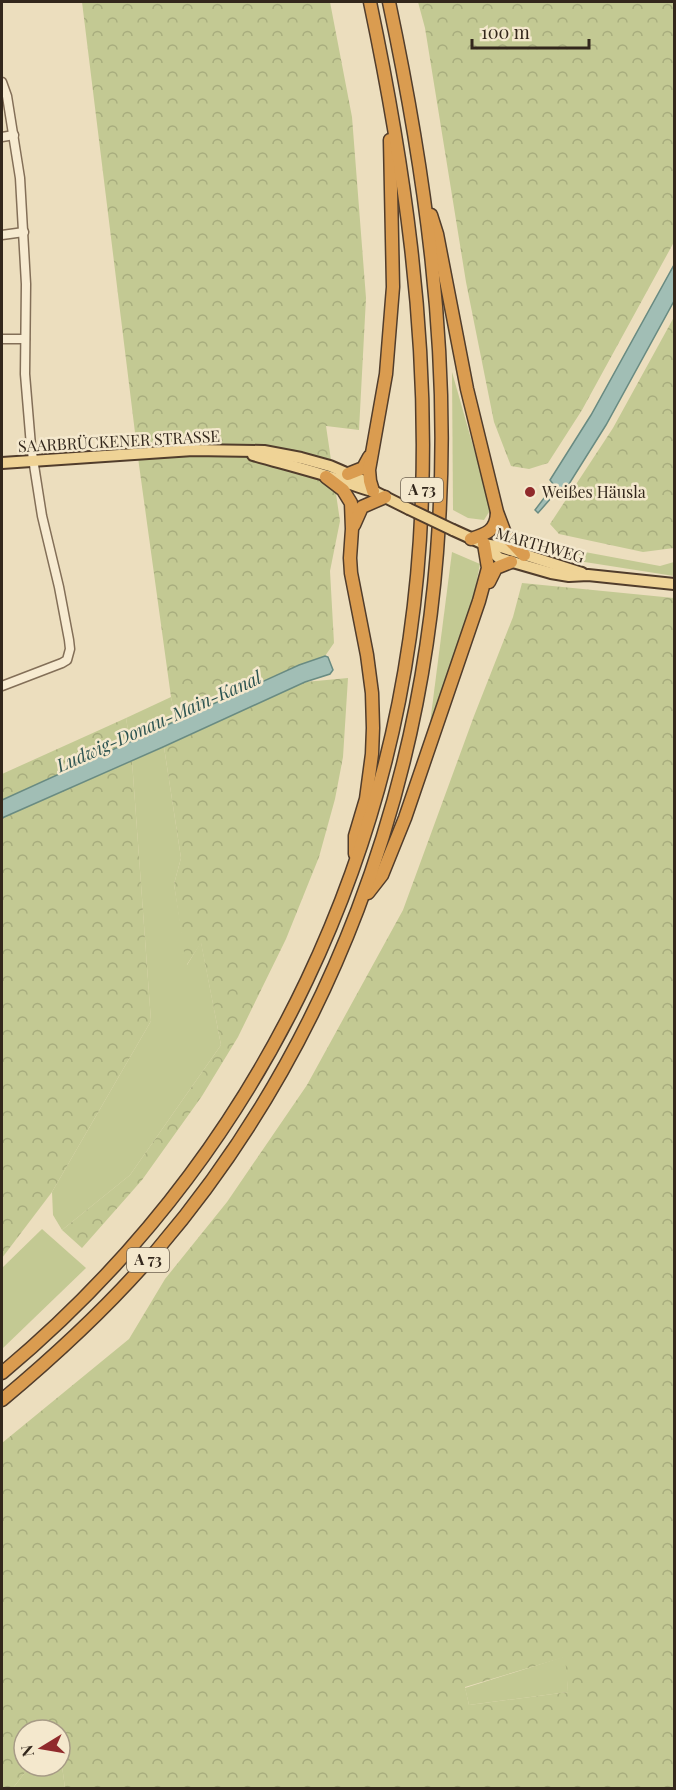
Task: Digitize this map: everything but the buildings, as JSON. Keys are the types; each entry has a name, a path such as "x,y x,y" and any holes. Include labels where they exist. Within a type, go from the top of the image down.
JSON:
{"highway":[{"name":"A 73","path":"2,1373 66,1316 125,1255 174,1197 249,1088 296,1004 327,937 364,839 385,766 401,692 411,626 421,523 422,392 417,303 405,201 370,2"},
{"name":"A 73","path":"2,1400 65,1345 155,1252 244,1134 292,1053 333,969 360,904 386,831 408,751 428,645 436,574 440,501 441,398 436,313 422,188 389,2"},
{"path":"379,494 369,475 386,374 393,296 394,243 390,106"},
{"name":"A 73","path":"422,188 437,234 467,389 497,512 506,536 527,560"},
{"path":"348,474 363,468 373,447"},
{"name":"A 73","path":"326,477 343,490 352,508 351,573 370,671 373,728 368,786 355,836 354,867"},
{"name":"A 73","path":"352,529 362,507 379,494"},
{"path":"471,539 493,530 497,512"},
{"path":"360,904 382,875 402,827 435,734 480,602 488,568 484,544"},
{"path":"480,602 495,571 499,566 511,562"}],"main road":[{"name":"SAARBRÜCKENER STRASSE","path":"2,463 183,451 264,451 322,464 360,479 379,494"},
{"name":"SAARBRÜCKENER STRASSE","path":"239,451 335,478 379,494"},
{"name":"MARTHWEG","path":"379,494 471,539 501,547 569,576 588,575 675,585"},
{"name":"MARTHWEG","path":"484,544 499,558 511,562 527,560"}],"street":[{"path":"2,82 7,96 20,178 26,284 27,402 34,461 42,516 64,610 70,649 67,660 62,663 2,686"},
{"path":"2,138 14,135"},
{"path":"2,234 24,232"},
{"path":"2,339 25,339"}],"green space":[{"path":"82,2 330,2 352,117 366,298 359,430 326,426 340,521 330,571 334,643 325,656 299,665 176,721 139,465"},
{"path":"418,2 674,2 674,242 582,410 548,463 529,469 511,466 494,422 466,282 425,28"},
{"path":"674,317 674,548 643,552 559,534 550,524 613,428"},
{"path":"452,372 491,509 484,520 468,518 453,510"},
{"path":"574,550 660,566 674,562 674,576 572,560"},
{"path":"452,552 480,564 474,595 429,731"},
{"path":"522,583 674,598 674,1788 65,1788 64,1778 72,1778 72,1718 12,1718 12,1778 21,1778 13,1788 2,1788 2,1443 129,1339 165,1279 227,1202 307,1085 403,910 513,617","holes":["565,1657 568,1692 469,1705 465,1687"]},
{"path":"348,678 343,757 335,799 319,857 286,939 238,1037 202,1096 142,1180 82,1248 62,1230 130,1175 221,1045 201,943 186,966 174,884 181,858 164,747 305,682"},
{"path":"171,697 176,721 130,742 126,718"},
{"path":"126,718 130,742 2,800 2,774"},
{"path":"164,747 181,858 174,884 187,965 201,942 221,1045 130,1175 62,1230 53,1215 52,1192 151,1021 132,761"},
{"path":"132,761 151,1021 52,1192 2,1258 2,818"},
{"path":"42,1229 86,1268 2,1349 2,1268"},
{"path":"566,1656 568,1692 469,1705 465,1688"},
{"path":"21,1778 64,1778 65,1788 13,1788"}],"water":[{"path":"674,265 674,301 606,425 564,492 559,489 538,513 535,510 554,485 550,480 591,415"},
{"path":"328,657 333,670 330,674 305,682 2,818 2,800 299,665"}],"place":[{"name":"Weißes Häusla","path":"530,492"}],"water label":[{"name":"Ludwig-Donau-Main-Kanal","path":"159,722"}]}
